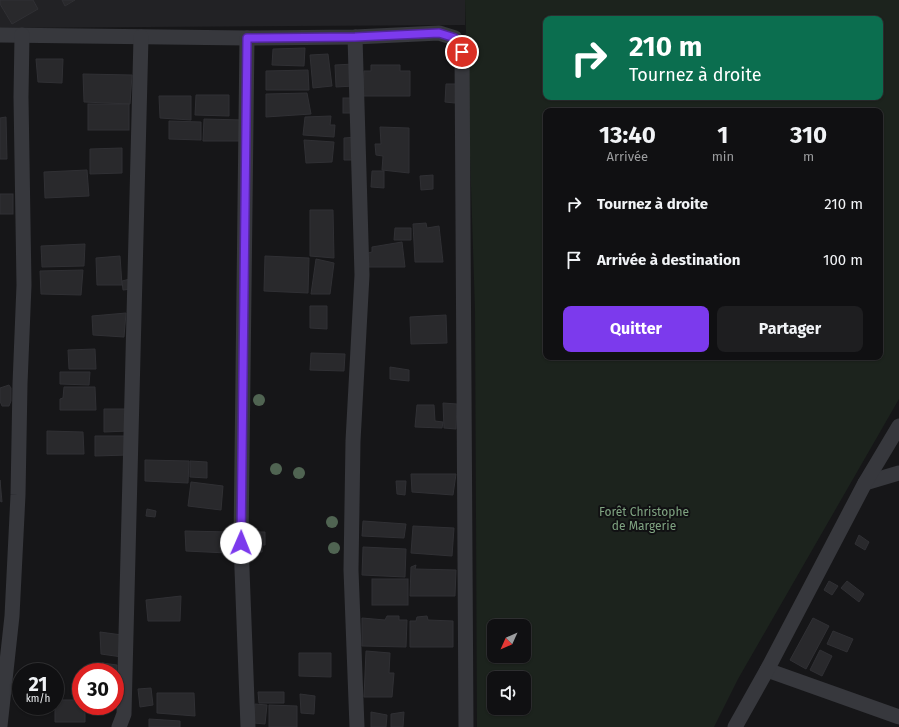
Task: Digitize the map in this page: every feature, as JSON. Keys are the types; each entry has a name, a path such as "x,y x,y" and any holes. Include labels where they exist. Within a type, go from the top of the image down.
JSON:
{"street":[{"path":"0,35 247,38 355,37 439,33 455,38 462,52 466,727"},
{"path":"0,726 12,616 18,496 24,286 21,97 22,35"},
{"path":"120,727 124,714 141,37"},
{"path":"355,37 362,275 353,441 351,570 357,727"},
{"path":"247,38 241,543 248,727"},
{"path":"735,727 767,670 865,483 899,426"},
{"path":"865,483 899,473"},
{"path":"767,670 899,716"}],"shaded area":[{"path":"0,0 465,0 465,25 0,28"}],"green space":[{"name":"Forêt Christophe de Margerie","path":"465,0 899,0 899,399 738,679 714,727 477,727 475,310"}],"building":[{"path":"0,0 33,0 38,9 12,24 0,4"},
{"path":"62,0 75,0 65,6"},
{"path":"305,48 304,66 272,65 273,49"},
{"path":"328,54 332,86 313,88 310,55"},
{"path":"36,59 63,59 62,83 38,82"},
{"path":"354,64 354,86 336,87 335,65"},
{"path":"371,65 400,65 400,71 410,71 410,96 363,96 364,71 371,71"},
{"path":"308,70 309,90 266,90 266,71"},
{"path":"83,74 132,75 130,104 84,102"},
{"path":"446,84 456,84 455,103 445,102"},
{"path":"307,93 311,114 266,117 266,94"},
{"path":"196,95 229,95 229,116 195,115"},
{"path":"159,96 191,96 191,120 160,118"},
{"path":"343,98 356,98 356,113 343,113"},
{"path":"88,104 129,104 129,130 88,130"},
{"path":"331,116 330,125 335,125 334,137 303,135 305,117"},
{"path":"6,117 7,159 0,159 0,118"},
{"path":"204,119 243,120 244,141 203,141"},
{"path":"169,121 201,122 201,140 169,139"},
{"path":"380,127 409,128 409,173 382,170 383,156 376,155 375,144 381,144"},
{"path":"357,137 357,160 344,160 344,138"},
{"path":"304,140 334,142 332,162 306,163"},
{"path":"122,148 122,173 90,174 90,149"},
{"path":"87,170 89,196 45,198 44,172"},
{"path":"372,171 384,171 384,188 371,187"},
{"path":"433,175 433,189 421,190 420,176"},
{"path":"0,194 13,194 13,214 0,214"},
{"path":"310,210 333,210 334,258 310,256"},
{"path":"426,223 427,228 439,226 443,262 415,262 413,224"},
{"path":"395,228 411,228 411,240 394,240"},
{"path":"402,242 405,267 369,267 368,253 372,252 372,247"},
{"path":"85,244 84,266 42,267 41,246"},
{"path":"120,256 122,285 97,285 96,258"},
{"path":"265,256 309,258 308,293 264,291"},
{"path":"316,259 334,263 330,294 311,294"},
{"path":"83,270 81,295 41,294 40,271"},
{"path":"130,279 132,289 123,290 122,281"},
{"path":"310,306 327,306 327,329 310,328"},
{"path":"126,313 124,337 93,335 92,316"},
{"path":"446,315 447,343 411,344 410,317"},
{"path":"95,349 96,369 69,369 68,350"},
{"path":"311,353 345,354 344,371 310,370"},
{"path":"390,367 409,370 409,381 390,379"},
{"path":"60,372 90,372 89,385 60,384"},
{"path":"9,385 11,388 11,401 9,406 2,406 0,401 0,388"},
{"path":"64,387 95,387 96,410 60,410 60,399 63,398"},
{"path":"443,403 457,404 456,429 444,428"},
{"path":"417,405 434,405 435,421 443,422 442,428 415,427"},
{"path":"104,409 127,409 128,431 104,432"},
{"path":"47,431 83,432 84,454 47,454"},
{"path":"95,436 128,436 128,455 95,456"},
{"path":"145,460 189,461 188,483 145,481"},
{"path":"190,461 207,462 207,478 190,477"},
{"path":"411,474 456,474 453,495 412,492"},
{"path":"0,480 2,502 0,501"},
{"path":"396,481 406,481 405,495 397,494"},
{"path":"191,482 223,486 221,510 188,506"},
{"path":"147,509 156,511 155,517 146,516"},
{"path":"363,521 406,524 404,538 362,536"},
{"path":"413,526 454,528 452,556 411,553"},
{"path":"185,531 230,532 227,553 186,551"},
{"path":"250,532 265,532 265,545 262,545 262,552 251,552"},
{"path":"859,535 869,542 865,550 855,544"},
{"path":"363,547 406,549 405,577 362,575"},
{"path":"416,565 415,569 456,570 455,596 410,596 411,567"},
{"path":"372,579 408,579 408,605 372,605"},
{"path":"829,581 838,586 832,595 824,590"},
{"path":"847,581 864,594 859,602 841,588"},
{"path":"181,596 180,621 148,621 146,600"},
{"path":"387,616 399,616 399,620 407,620 406,647 362,646 362,618 385,620"},
{"path":"427,616 428,620 453,621 453,647 410,647 410,621 416,621 417,617"},
{"path":"813,618 829,626 806,669 790,660"},
{"path":"833,631 853,639 847,652 827,644"},
{"path":"100,632 122,635 122,657 101,654"},
{"path":"820,650 832,656 822,676 810,670"},
{"path":"366,651 390,653 389,673 394,673 392,697 364,697"},
{"path":"299,653 331,653 331,677 299,676"},
{"path":"151,688 153,705 140,707 138,689"},
{"path":"258,692 284,692 284,703 259,703"},
{"path":"157,693 194,693 195,716 157,713"},
{"path":"300,694 315,696 314,714 301,713"},
{"path":"64,700 72,700 72,715 85,715 85,722 55,722 55,715 64,715"},
{"path":"255,704 267,705 265,724 254,723"},
{"path":"269,705 297,706 297,727 269,727"},
{"path":"371,712 387,715 386,727 371,727"},
{"path":"404,712 403,727 391,727 391,714"},
{"path":"149,719 180,721 180,727 149,727"}],"route":[{"path":"241,543 247,38 355,37 439,33 455,38 462,52"}]}
